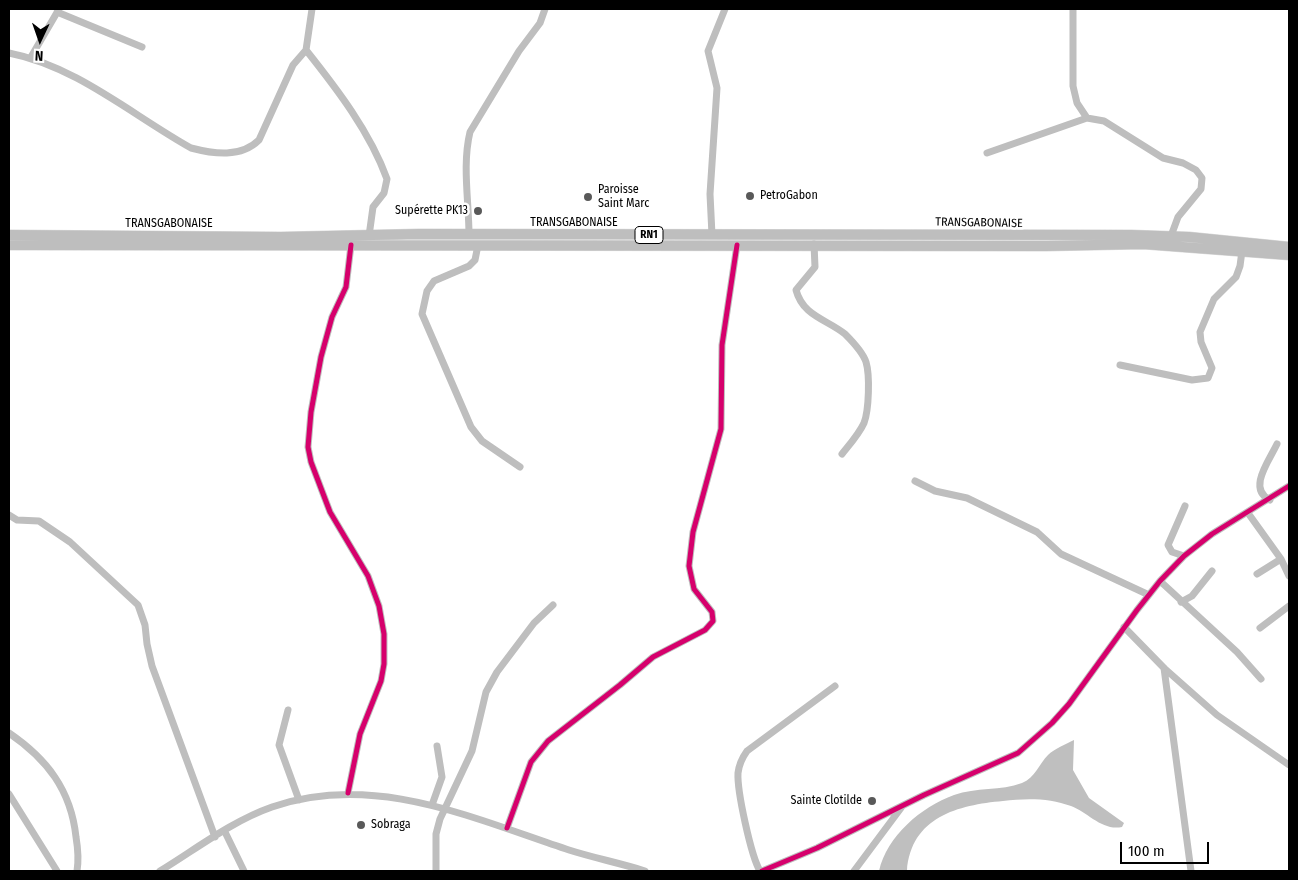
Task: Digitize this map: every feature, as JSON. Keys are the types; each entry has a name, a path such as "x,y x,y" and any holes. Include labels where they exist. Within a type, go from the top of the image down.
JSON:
{"highway":[{"name":"TRANSGABONAISE","path":"9,235 1171,236 1289,247"},
{"name":"TRANSGABONAISE","path":"9,244 814,244 1046,246 1135,244 1289,255"}],"street":[{"path":"9,53 31,57 99,91 142,120 191,148 208,153 225,154 250,148 259,140 293,65 306,50 312,9"},
{"path":"470,235 467,175 470,132 510,66 540,23 546,9"},
{"path":"712,235 710,194 718,88 708,51 725,9"},
{"path":"1073,9 1073,86 1077,103 1087,118"},
{"path":"31,57 58,10 142,46"},
{"path":"306,50 332,82 354,116 387,179 384,193 373,207 370,236"},
{"path":"987,153 1087,118 1104,121 1163,158 1196,170 1202,178 1201,189 1178,217 1171,236"},
{"path":"478,244 476,260 469,266 434,281 427,291 422,314 471,427 482,441 520,467"},
{"path":"814,244 815,267 796,290 799,300 814,316 845,334 866,360 868,371 867,406 864,421 842,454"},
{"path":"348,793 360,734 381,681 384,664 384,634 379,606 368,576 330,512 310,462 308,447 311,412 321,357 332,317 346,287 351,245"},
{"path":"507,828 531,762 548,741 653,657 705,630 713,620 712,612 694,589 688,566 693,532 721,429 722,345 737,245"},
{"path":"1120,366 1192,380 1208,378 1212,368 1200,342 1200,332 1214,299 1236,277 1242,251"},
{"path":"1270,500 1262,496 1258,490 1259,482 1277,444"},
{"path":"915,481 935,491 967,498 1037,532 1061,554 1149,595"},
{"path":"835,686 747,752 743,757 738,777 753,856 761,871 817,848 902,805 1018,753 1052,723 1069,704 1124,627 1160,581 1184,556 1212,534 1270,500 1289,486"},
{"path":"1184,556 1172,552 1168,545 1185,506"},
{"path":"1248,513 1281,559 1289,576"},
{"path":"9,515 17,520 39,521 70,542 138,605 145,625 152,666 215,837"},
{"path":"1257,574 1281,559"},
{"path":"1181,602 1192,596 1212,571"},
{"path":"1160,581 1181,602 1203,618 1237,652 1260,679"},
{"path":"436,871 436,834 445,809 472,751 486,692 497,672 534,622 553,605"},
{"path":"1260,628 1289,606"},
{"path":"1124,627 1164,668 1217,715 1289,766"},
{"path":"1164,668 1191,871"},
{"path":"288,710 279,745 299,800"},
{"path":"9,733 41,758 70,802 79,860 77,871"},
{"path":"432,805 442,777 437,746"},
{"path":"160,871 215,837 271,808 299,800 348,793 391,796 432,805 571,850 645,871"},
{"path":"9,794 57,871"},
{"path":"854,871 902,805"},
{"path":"225,832 244,871"}],"shaded area":[{"path":"1074,740 1073,770 1089,798 1124,823 1122,827 1115,828 1102,824 1078,809 1055,801 1029,799 986,803 954,811 940,817 927,826 917,838 910,853 907,871 879,871 889,846 907,824 929,807 954,795 1022,783 1034,774 1051,753"}],"cycle path":[{"path":"348,793 360,734 381,681 384,664 384,634 379,606 368,576 330,512 311,462 308,447 311,412 321,357 332,317 346,287 351,245"},
{"path":"507,828 531,762 548,741 653,657 705,630 713,621 712,612 694,589 689,566 693,532 721,429 722,345 737,245"},
{"path":"762,871 817,848 924,795 1018,753 1052,723 1069,704 1137,610 1160,581 1184,556 1212,534 1289,486"}],"place":[{"name":"PetroGabon","path":"750,196"},
{"name":"Paroisse Saint Marc","path":"588,197"},
{"name":"Supérette PK13","path":"478,211"},
{"name":"Sainte Clotilde","path":"872,801"},
{"name":"Sobraga","path":"361,825"}]}
